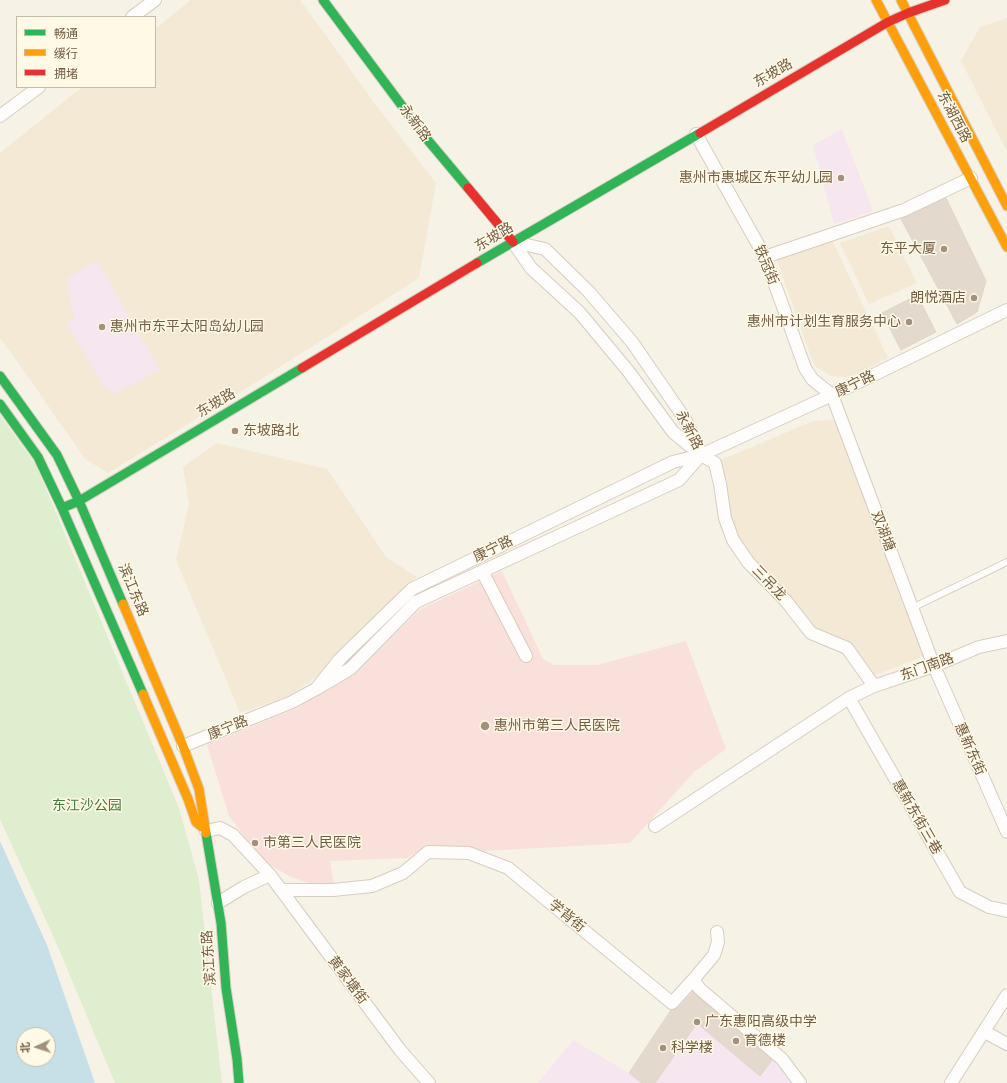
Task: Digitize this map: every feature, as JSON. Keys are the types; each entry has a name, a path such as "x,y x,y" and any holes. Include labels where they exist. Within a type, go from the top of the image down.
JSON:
{"main road":[{"name":"永新路","path":"323,0 426,138 513,242"},
{"name":"东湖西路","path":"876,0 1007,247"},
{"name":"东湖西路","path":"901,0 1007,206"},
{"name":"东坡路","path":"62,508 80,501 513,242 888,22 945,0"},
{"name":"滨江东路","path":"0,376 57,455 80,501 183,746 199,789 221,923 226,988 237,1059 239,1083"},
{"name":"滨江东路","path":"0,404 38,457 62,508 188,799 196,822 206,831"}],"street":[{"path":"133,16 155,0"},
{"path":"0,116 38,88"},
{"name":"铁冠街","path":"696,134 764,257 805,368 812,379 832,395"},
{"path":"764,257 904,210 971,178"},
{"name":"永新路","path":"513,242 545,249 588,292 632,342 685,420 702,455"},
{"name":"永新路","path":"513,242 531,268 580,313 629,372 673,432 702,455"},
{"name":"康宁路","path":"316,689 340,659 412,589 673,462 702,455 832,395 1007,310"},
{"name":"双湖塘","path":"832,395 934,666"},
{"name":"康宁路","path":"183,746 292,702 316,689 350,669 416,602 679,480 702,455"},
{"name":"三吊龙","path":"702,455 715,463 725,518 730,533 748,562 786,601 811,633 847,648 874,686"},
{"path":"482,571 526,656"},
{"name":"东门南路","path":"655,826 849,698 874,686 934,666 979,648 1007,641"},
{"name":"惠新东街","path":"934,666 1007,832"},
{"name":"惠新东街三巷","path":"849,698 960,892 989,907 1007,911"},
{"name":"黄家塘街","path":"206,831 220,828 233,835 270,875 400,1050 429,1083"},
{"name":"学背街","path":"281,890 333,890 372,886 403,873 428,852 469,853 508,868 672,1003 693,980"},
{"path":"218,903 244,887 270,875"},
{"path":"717,932 718,942 714,955 693,980 700,988 782,1059 800,1083"},
{"path":"951,1083 985,1032 1007,995"},
{"path":"985,1032 1007,1044"}],"lane":[{"path":"912,608 1007,562"}],"shaded area":[{"path":"191,0 300,0 376,105 436,183 419,278 258,381 108,473 85,459 0,338 0,153 81,88 156,88 156,28","holes":["97,261 160,370 68,324 76,317 72,309"]},
{"path":"1007,18 1007,152 961,61 980,27"},
{"name":"惠州市惠城区东平幼儿园","path":"842,129 873,211 834,224 813,145"},
{"path":"889,226 917,283 869,304 840,243"},
{"path":"832,240 888,358 851,377 831,376 816,367 812,360 777,260"},
{"name":"惠州市东平太阳岛幼儿园","path":"97,261 160,370 114,394 103,386 67,324 76,317 72,309 66,279"},
{"path":"836,420 924,656 873,676 814,630 787,595 738,540 730,521 719,461 813,421"},
{"path":"217,443 327,469 386,557 417,577 315,678 290,695 240,713 176,560 189,504 183,467"},
{"name":"惠州市第三人民医院","path":"502,571 543,659 554,665 597,665 686,641 726,749 694,772 630,843 483,851 469,848 424,848 407,858 330,861 334,885 316,886 289,876 263,861 229,816 207,745 297,708 350,676 421,609"},
{"name":"广东惠阳高级中学","path":"691,989 773,1059 792,1083 538,1083 573,1040 629,1073 675,1004"}],"green space":[{"name":"东江沙公园","path":"0,415 36,465 179,808 199,880 222,1083 115,1083 55,940 0,819"}],"water":[{"path":"0,841 47,945 95,1083 0,1083"}],"building":[{"name":"东平大厦","path":"946,198 986,281 977,312 957,324 901,219"},
{"name":"惠州市计划生育服务中心","path":"917,295 936,332 901,350 882,313"},
{"path":"693,992 772,1060 760,1076 697,1023 655,1083 642,1083 629,1073 671,1010 678,1008"}],"traffic: fast":[{"path":"323,0 426,138 468,188"},
{"path":"477,263 700,133"},
{"path":"62,508 79,501 302,368"},
{"path":"0,376 57,455 79,501 123,604"},
{"path":"0,404 38,457 62,508 143,694"},
{"path":"206,833 221,923 226,988 237,1059 239,1083"}],"traffic: slow":[{"path":"876,0 1007,247"},
{"path":"901,0 1007,206"},
{"path":"123,604 183,746 199,789 206,833"},
{"path":"143,694 188,799 196,822 202,827"}],"traffic: jam":[{"path":"700,133 888,22 945,0"},
{"path":"468,188 513,242"},
{"path":"302,368 477,263"}],"place":[{"name":"惠州市惠城区东平幼儿园","path":"841,178"},
{"name":"东平大厦","path":"944,249"},
{"name":"朗悦酒店","path":"974,298"},
{"name":"惠州市计划生育服务中心","path":"909,322"},
{"name":"惠州市东平太阳岛幼儿园","path":"102,327"},
{"name":"东坡路北","path":"235,431"},
{"name":"惠州市第三人民医院","path":"485,726"},
{"name":"市第三人民医院","path":"255,843"},
{"name":"广东惠阳高级中学","path":"697,1022"},
{"name":"育德楼","path":"736,1041"},
{"name":"科学楼","path":"663,1048"}]}
